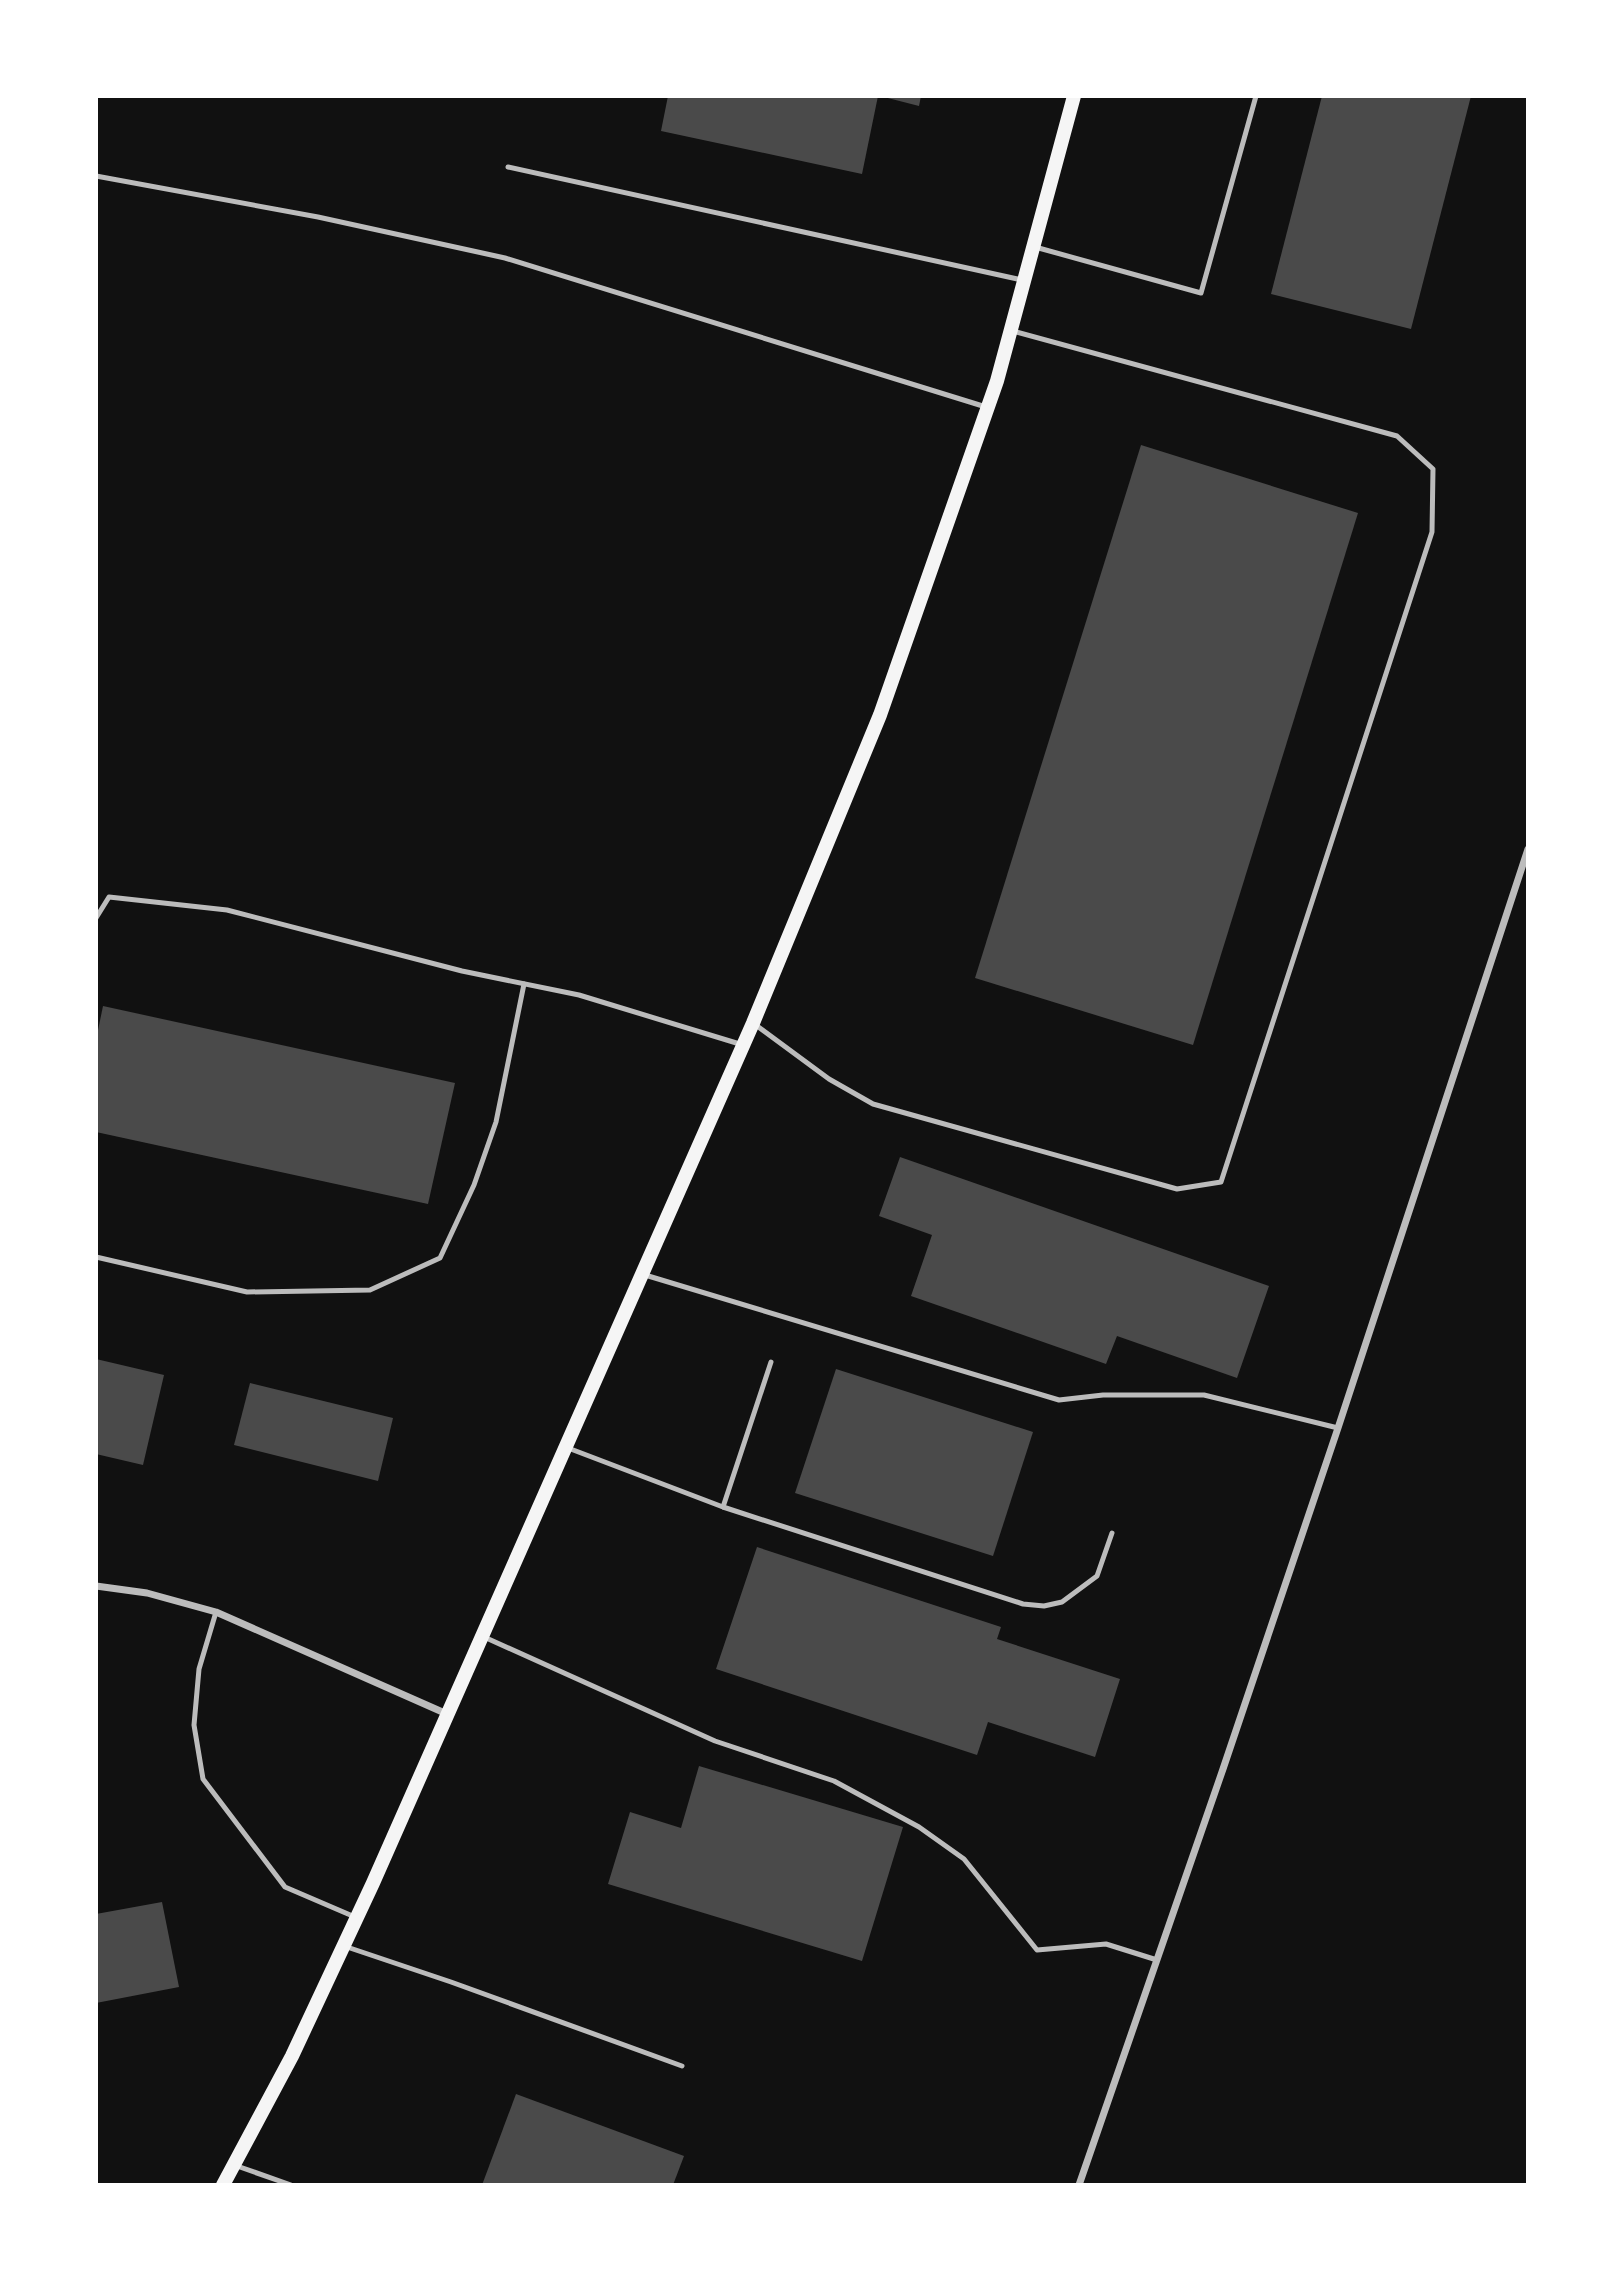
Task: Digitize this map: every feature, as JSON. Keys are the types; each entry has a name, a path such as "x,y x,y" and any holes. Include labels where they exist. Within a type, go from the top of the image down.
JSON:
{"main road":[{"path":"223,2185 292,2056 358,1918 753,1024 880,715 989,408 1074,96"}],"street":[{"path":"1079,2185 1338,1428 1528,849"},
{"path":"96,1586 147,1593 216,1612 447,1714"}],"lane":[{"path":"1035,247 1201,293 1256,96"},
{"path":"508,167 1025,281"},
{"path":"96,176 318,217 505,258 989,408"},
{"path":"753,1024 829,1079 873,1104 1177,1189 1221,1182 1432,532 1433,469 1396,436 1011,331"},
{"path":"96,918 109,897 227,910 462,971 579,995 743,1045"},
{"path":"96,1257 247,1292 370,1290 440,1258 474,1185 496,1122 524,984"},
{"path":"642,1274 1059,1400 1103,1395 1204,1395 1338,1428"},
{"path":"723,1507 771,1362"},
{"path":"565,1447 723,1507 1023,1604 1062,1602 1097,1576 1112,1533"},
{"path":"216,1612 199,1669 196,1697 194,1725 202,1779 285,1887 358,1918"},
{"path":"481,1636 715,1741 834,1781 919,1827 964,1859 1037,1950 1106,1944 1157,1960"},
{"path":"344,1946 682,2066"},
{"path":"234,2165 291,2185"}],"building":[{"path":"668,96 878,96 862,174 661,131"},
{"path":"880,96 921,96 919,106"},
{"path":"1322,96 1471,96 1411,329 1271,294"},
{"path":"1141,445 1358,513 1193,1045 975,978"},
{"path":"103,1006 455,1083 428,1204 96,1132 96,1040"},
{"path":"900,1157 1269,1286 1237,1378 1117,1336 1106,1364 911,1296 932,1235 879,1216"},
{"path":"96,1359 164,1375 143,1465 96,1454"},
{"path":"836,1369 1033,1432 993,1556 795,1493"},
{"path":"250,1383 393,1418 378,1481 234,1445"},
{"path":"757,1547 1001,1627 997,1639 1120,1679 1095,1757 988,1722 977,1755 716,1669"},
{"path":"699,1766 903,1827 862,1961 608,1884 630,1812 681,1828"},
{"path":"162,1902 179,1987 96,2003 96,1914"},
{"path":"516,2094 684,2156 673,2185 482,2185"}]}
